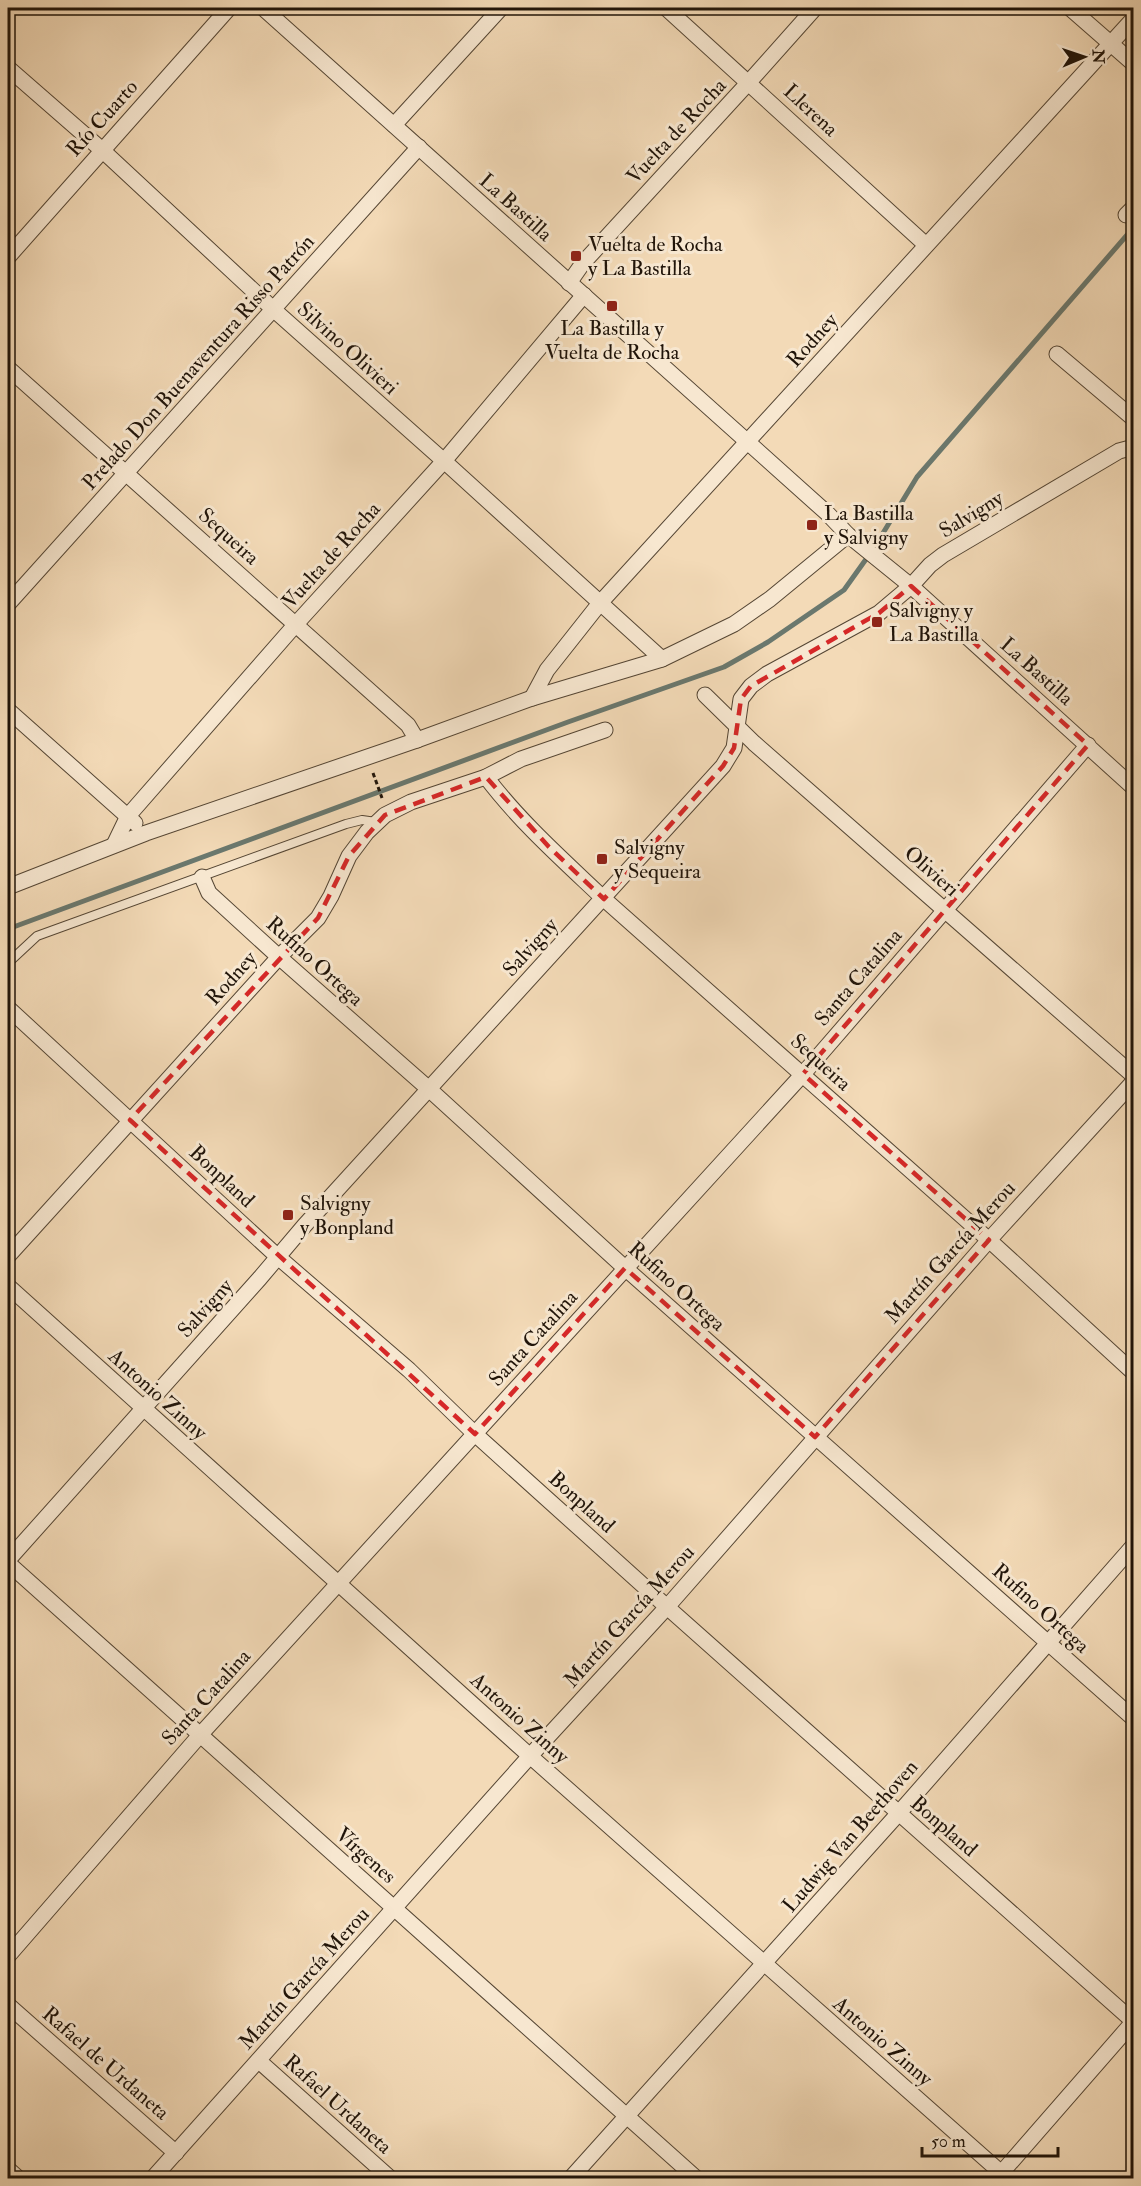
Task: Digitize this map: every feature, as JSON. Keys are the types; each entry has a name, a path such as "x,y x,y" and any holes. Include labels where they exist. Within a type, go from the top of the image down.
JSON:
{"street":[{"name":"Río Cuarto","path":"8,257 229,8"},
{"name":"La Bastilla","path":"263,8 746,443 828,514 848,535 911,586 1134,788"},
{"path":"394,124 501,8"},
{"name":"Llerena","path":"666,8 926,245"},
{"name":"Vuelta de Rocha","path":"569,283 583,263 815,8"},
{"path":"1070,8 1134,64"},
{"name":"Rodney","path":"532,698 547,670 600,603 1134,18"},
{"name":"Silvino Olivieri","path":"8,68 102,150 273,309 662,659"},
{"name":"Prelado Don Buenaventura Risso Patrón","path":"8,604 419,147"},
{"name":"Vuelta de Rocha","path":"114,845 128,816 296,624 444,461 584,295"},
{"path":"1057,354 1134,419"},
{"name":"Sequeira","path":"8,368 408,725 417,741"},
{"name":"Salvigny","path":"8,1561 304,1226 723,766 734,748 741,699 751,686 767,674 879,613 943,555 1119,451 1134,447"},
{"path":"8,887 146,833 417,741 532,698 662,659 734,624 770,599 848,535"},
{"name":"Olivieri","path":"705,695 763,751 1134,1076"},
{"path":"8,710 146,833"},
{"name":"Rodney","path":"8,1256 279,957 318,918 332,896 349,856 367,832 385,815 411,802 486,777 521,759 605,730"},
{"name":"Santa Catalina","path":"8,1956 200,1735 803,1074 1088,745"},
{"name":"Sequeira","path":"486,777 502,798 549,847 604,899 989,1240 1134,1373"},
{"name":"Rufino Ortega","path":"202,877 209,893 279,957 430,1090 625,1268 1134,1719"},
{"name":"Bonpland","path":"8,1008 278,1257 409,1370 475,1434 667,1607 1133,2021"},
{"name":"Martín García Merou","path":"153,2178 530,1756 667,1607 989,1240 1134,1081"},
{"name":"Antonio Zinny","path":"8,1286 1002,2177"},
{"name":"Ludwig Van Beethoven","path":"571,2178 898,1814 1134,1545"},
{"name":"Vírgenes","path":"8,1561 696,2178"},
{"name":"Rafael de Urdaneta","path":"8,2005 176,2153"},
{"path":"1002,2177 1133,2021"},
{"name":"Rafael Urdaneta","path":"259,2061 390,2178"},
{"path":"8,2169 18,2178"}],"lane":[{"path":"8,963 37,936 346,824 362,820 378,822"}],"path":[{"path":"376,780 384,803"}],"highlighted area":[{"path":"911,586 1088,745 803,1074 989,1240 815,1437 625,1268 475,1434 130,1120 318,918 349,856 385,815 486,777 549,847 604,899 723,766 734,748 741,699 751,686 879,613"}],"waterway":[{"path":"8,929 568,722 724,667 768,642 844,590 874,548 917,477 1134,227"}],"place":[{"name":"Vuelta de Rocha y La Bastilla","path":"576,256"},
{"name":"La Bastilla y Vuelta de Rocha","path":"612,306"},
{"name":"La Bastilla y Salvigny","path":"812,525"},
{"name":"Salvigny y La Bastilla","path":"877,622"},
{"name":"Salvigny y Sequeira","path":"602,859"},
{"name":"Salvigny y Bonpland","path":"288,1215"}]}
